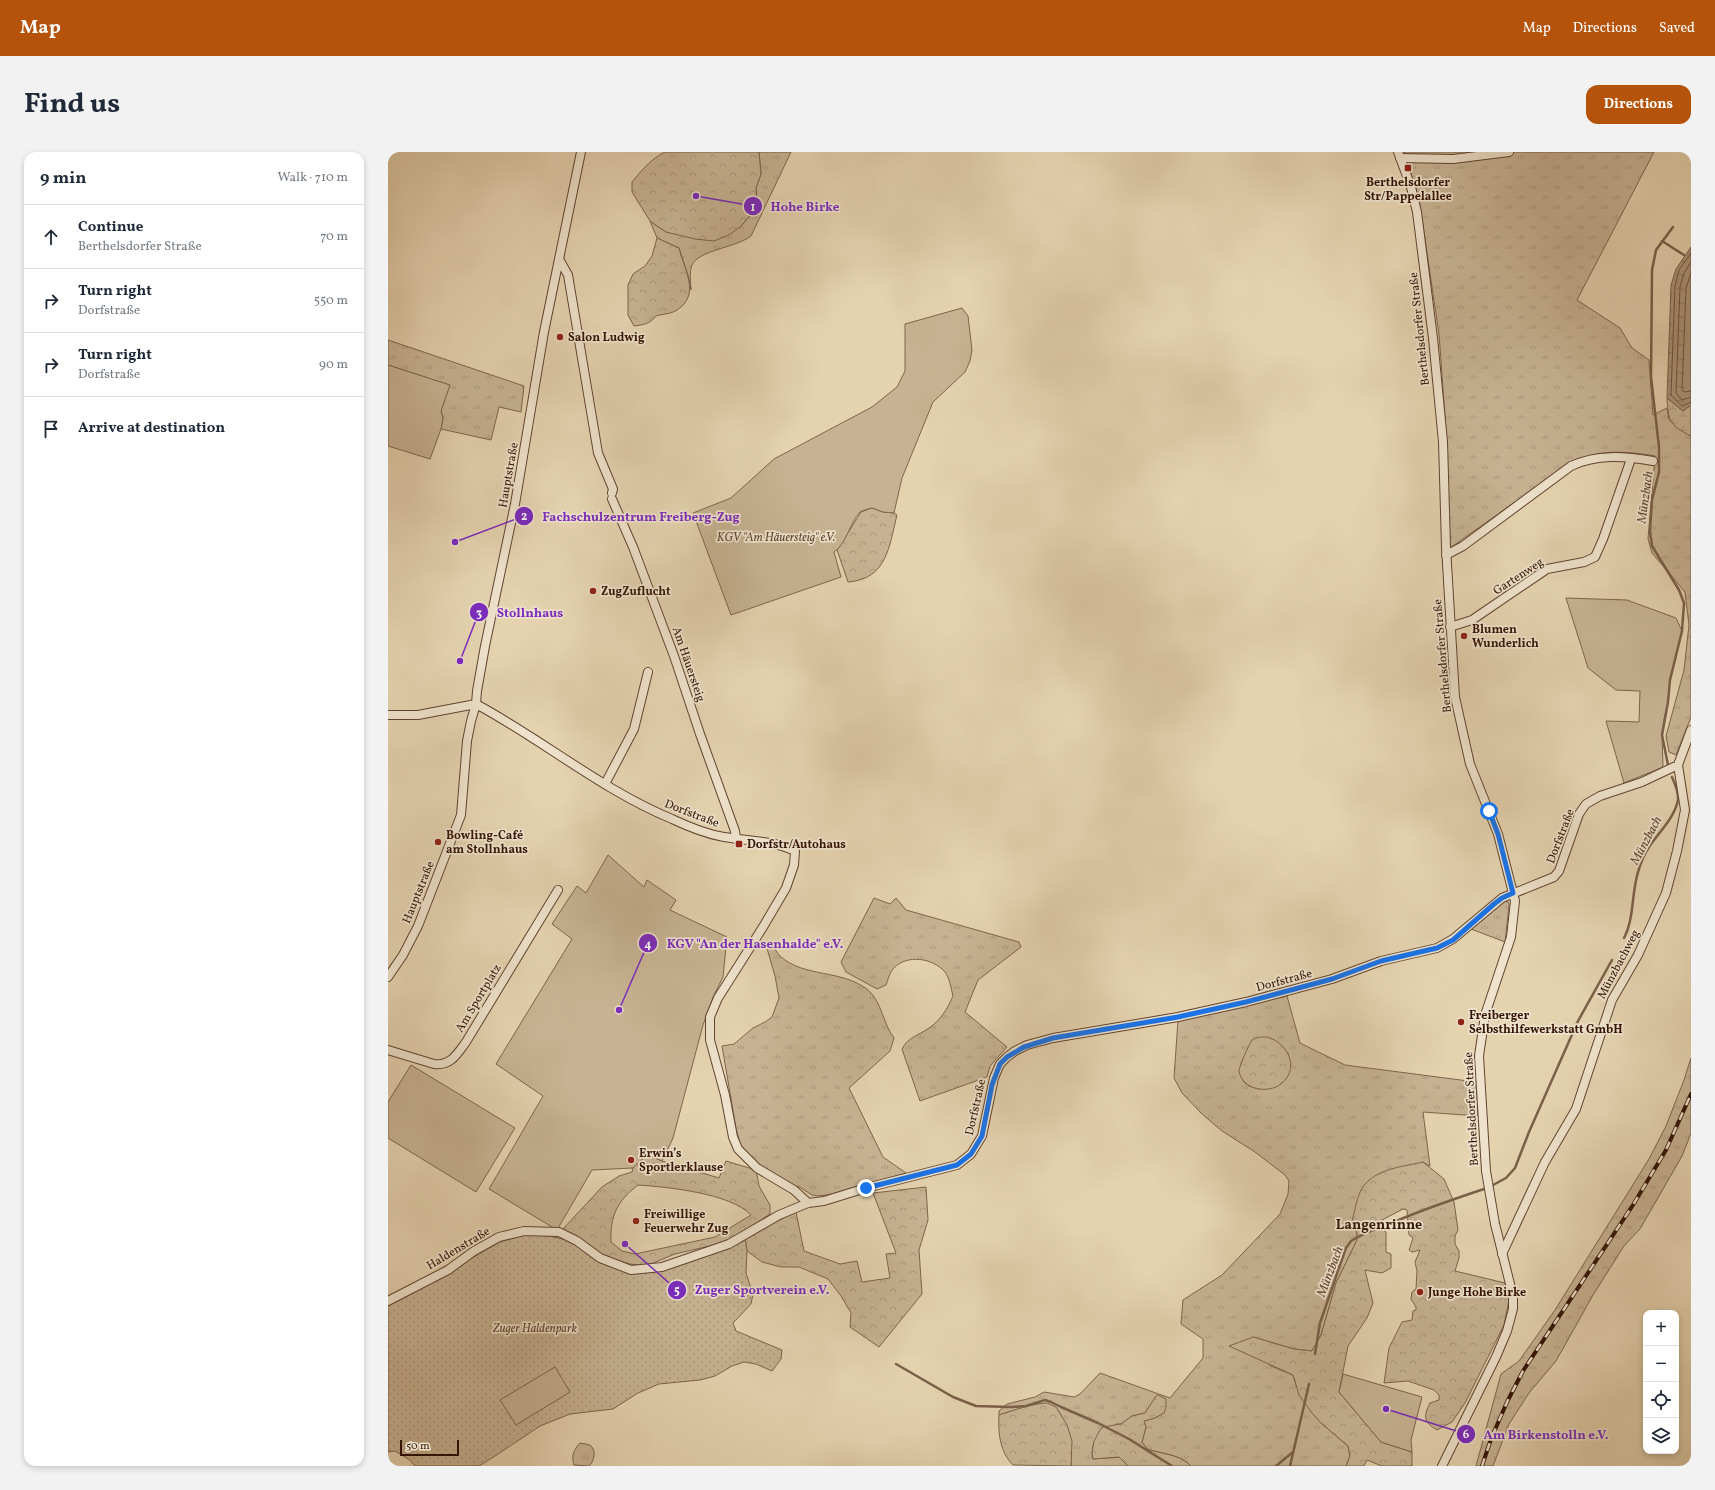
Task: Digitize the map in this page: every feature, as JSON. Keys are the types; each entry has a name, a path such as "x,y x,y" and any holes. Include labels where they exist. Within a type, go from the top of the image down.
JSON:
{"street":[{"name":"Hauptstraße","path":"388,977 403,955 418,926 461,815 467,742 476,704 485,646 515,504 544,332 581,152"},
{"path":"1399,155 1453,159 1508,152"},
{"name":"Berthelsdorfer Straße","path":"1399,155 1411,186 1421,231 1443,442 1446,555 1455,697 1470,764 1498,834 1513,893 1515,910 1511,937 1485,1015 1479,1056 1486,1171 1495,1224 1513,1296 1510,1321 1494,1362 1442,1466"},
{"name":"Am Häuersteig","path":"559,259 568,275 598,453 613,489 612,496 674,656 735,831 736,839"},
{"path":"1446,555 1463,546 1571,466 1584,460 1615,456 1653,461"},
{"name":"Gartenweg","path":"1450,627 1472,620 1547,569 1584,562 1595,557 1603,539 1631,458"},
{"path":"605,784 634,729 648,672"},
{"path":"388,715 418,715 476,704"},
{"name":"Dorfstraße","path":"476,704 605,784 670,819 701,831 736,839 784,846 795,851 794,865 786,888 718,998 710,1017 710,1040 725,1095 733,1138 738,1149 745,1158 757,1168 794,1190 808,1203 824,1201 866,1188 957,1165 963,1162 971,1154 982,1136 992,1085 1000,1064 1015,1051 1027,1045 1053,1038 1178,1017 1246,1002 1332,979 1381,961 1437,948 1453,940 1502,898 1554,878 1559,871 1579,814 1586,804 1600,796 1676,767"},
{"path":"1676,767 1691,730"},
{"name":"Münzbachweg","path":"1502,1254 1545,1162 1576,1109 1612,1000 1638,955 1666,893 1686,810 1676,767"},
{"name":"Am Sportplatz","path":"388,1050 434,1064 442,1065 453,1059 466,1042 558,890"},
{"name":"Haldenstraße","path":"388,1301 448,1270 474,1251 499,1237 524,1231 559,1232 577,1241 600,1258 631,1270 662,1267 729,1244 779,1215 808,1203"}],"green space":[{"path":"665,152 759,152 761,174 756,188 757,201 753,212 741,226 729,235 714,241 695,239 666,232 650,221 632,192 632,182 651,161"},
{"path":"759,152 791,152 751,236 710,252 696,260 692,265 691,271 691,290 688,275 679,248 657,238 650,221 666,232 741,226 753,212 757,201 756,188 761,174"},
{"path":"1404,152 1654,152 1577,300 1620,328 1632,348 1649,360 1653,415 1667,408 1669,420 1691,436 1691,717 1676,755 1669,752 1666,736 1684,670 1689,625 1685,592 1652,553 1648,539 1655,456 1612,452 1580,458 1570,463 1450,548 1446,430 1439,334 1419,199"},
{"path":"657,238 679,248 689,281 688,297 684,304 675,311 656,316 646,324 634,326 628,315 628,285 633,274 645,266 652,256"},
{"name":"KGV \"Am Häuersteig\" e.V.","path":"962,308 968,316 972,350 970,361 965,372 933,402 902,478 894,513 883,512 872,508 860,512 853,521 842,544 834,552 841,577 731,615 693,513 731,498 774,459 872,407 897,387 905,371 905,324"},
{"path":"388,340 524,386 521,412 499,407 491,440 441,429 443,418 441,411 449,385 388,365"},
{"path":"388,365 450,385 441,411 443,418 441,429 430,459 388,446"},
{"path":"1667,398 1683,411 1691,405 1691,436 1679,429 1672,422 1669,417"},
{"path":"872,508 897,515 888,549 879,568 871,575 861,580 848,582 837,550 861,512"},
{"path":"1566,598 1627,600 1676,618 1682,631 1670,680 1662,735 1663,766 1661,768 1624,783 1606,721 1639,722 1640,691 1616,690 1588,668"},
{"path":"608,855 644,887 647,880 676,900 670,910 727,937 723,977 714,995 703,1025 673,1138 662,1161 647,1155 633,1168 592,1170 557,1230 489,1189 543,1096 496,1064 572,939 552,924 577,886 586,893"},
{"path":"874,898 890,904 896,898 906,910 1019,942 1021,947 978,980 965,1012 1007,1047 990,1066 987,1077 920,1101 902,1049 910,1039 929,1028 940,1018 953,996 951,987 947,975 940,967 927,961 913,959 899,964 894,968 891,971 886,985 877,989 846,972 841,962"},
{"path":"1503,901 1509,903 1505,942 1471,929"},
{"path":"766,945 773,946 780,956 800,968 858,983 873,995 894,1038 890,1051 849,1088 883,1157 906,1173 832,1194 819,1196 812,1195 798,1186 795,1188 760,1165 741,1147 736,1128 722,1046 734,1044 753,1028 772,1017 779,998 775,976"},
{"path":"1287,996 1300,1043 1345,1065 1476,1082 1478,1116 1423,1112 1430,1166 1423,1162 1352,1223 1357,1233 1357,1240 1336,1283 1321,1335 1312,1351 1294,1349 1253,1337 1271,1366 1293,1375 1296,1385 1321,1423 1348,1446 1350,1456 1346,1466 1191,1466 1187,1462 1176,1457 1147,1449 1142,1442 1146,1427 1144,1421 1155,1418 1150,1406 1145,1413 1132,1416 1121,1424 1116,1424 1094,1441 1092,1453 1093,1459 1119,1457 1128,1466 1071,1466 1067,1430 1064,1420 1054,1407 1047,1404 1038,1405 999,1415 999,1411 1007,1404 1035,1397 1044,1392 1074,1397 1080,1394 1100,1373 1170,1398 1203,1358 1203,1339 1181,1324 1183,1300 1222,1275 1280,1214 1288,1194 1289,1181 1285,1175 1255,1152 1222,1131 1202,1114 1182,1093 1174,1078 1178,1020","holes":["1252,1041 1288,1053 1290,1065 1287,1077 1281,1083 1258,1089 1249,1086 1243,1081 1241,1063"]},
{"path":"1267,1037 1280,1044 1285,1050 1291,1063 1290,1071 1287,1078 1276,1087 1269,1089 1256,1088 1245,1082 1241,1077 1239,1069 1252,1040"},
{"path":"1691,1058 1691,1133 1682,1156 1640,1229 1624,1246 1593,1295 1556,1361 1529,1393 1509,1424 1493,1466 1476,1466 1501,1374 1519,1361 1555,1310 1649,1159 1666,1126"},
{"path":"411,1065 515,1128 476,1192 388,1138 388,1102"},
{"path":"647,1154 662,1161 719,1178 726,1161 756,1170 759,1186 770,1205 770,1214 727,1242 675,1254 646,1266 630,1264 602,1256 562,1230 602,1187 619,1176 632,1172 633,1168","holes":["638,1185 698,1192 714,1196 741,1207 751,1215 715,1237 635,1254 622,1251 611,1242 612,1224 616,1210 625,1197"]},
{"path":"1423,1162 1444,1179 1454,1202 1458,1230 1455,1236 1455,1244 1459,1251 1459,1258 1455,1271 1505,1283 1509,1300 1504,1325 1465,1403 1452,1422 1437,1430 1427,1422 1426,1419 1426,1412 1430,1403 1439,1400 1439,1395 1434,1390 1408,1381 1384,1383 1389,1348 1402,1322 1412,1320 1413,1311 1416,1310 1416,1307 1411,1299 1412,1292 1416,1289 1417,1271 1415,1262 1420,1250 1412,1252 1409,1250 1413,1238 1409,1235 1407,1210 1403,1209 1380,1221 1386,1233 1386,1252 1391,1254 1391,1268 1382,1273 1365,1270 1373,1303 1367,1318 1348,1346 1339,1392 1381,1442 1412,1452 1412,1466 1382,1466 1367,1460 1364,1466 1346,1466 1350,1456 1348,1446 1321,1423 1312,1413 1299,1395 1293,1375 1229,1346 1253,1337 1294,1349 1312,1351 1321,1335 1336,1283 1357,1240 1357,1233 1352,1223 1360,1192 1371,1178 1387,1170"},
{"path":"926,1187 928,1220 919,1250 922,1294 879,1347 850,1327 851,1313 841,1296 828,1279 799,1267 781,1267 762,1262 747,1251 745,1237 796,1212 804,1251 840,1264 857,1261 862,1282 890,1278 886,1254 896,1253 873,1193"},
{"name":"Zuger Haldenpark","path":"525,1235 549,1236 576,1242 631,1272 663,1269 745,1237 747,1251 746,1273 753,1294 751,1304 733,1323 736,1331 782,1350 781,1359 772,1371 756,1364 744,1362 732,1366 715,1376 700,1380 659,1384 638,1393 613,1409 570,1414 540,1426 479,1466 415,1466 410,1460 395,1451 388,1452 388,1303 500,1242"},
{"path":"555,1367 570,1392 516,1425 500,1400"},
{"path":"1343,1374 1422,1397 1411,1440 1412,1452 1381,1442 1339,1392"},
{"path":"1158,1395 1166,1399 1164,1413 1155,1418 1144,1421 1146,1427 1142,1442 1147,1449 1176,1457 1187,1462 1191,1466 1128,1466 1119,1457 1093,1459 1092,1453 1094,1441 1103,1427 1121,1424 1132,1416 1145,1413"},
{"path":"1047,1403 1056,1407 1067,1425 1072,1441 1071,1466 1013,1465 1005,1454 1001,1442 999,1415 1029,1406"},
{"path":"580,1443 590,1445 594,1450 593,1459 589,1466 574,1465 574,1453"}],"water":[{"path":"1691,247 1691,405 1683,411 1667,398 1671,285 1676,269"}],"waterway":[{"name":"Münzbach","path":"1668,765 1662,735 1670,680 1682,631 1684,603 1679,590 1652,546 1650,531 1652,500 1659,472 1659,447 1651,377 1652,270 1656,250 1673,227"},
{"path":"1662,241 1684,255"},
{"name":"Münzbach","path":"1624,938 1630,921 1635,886 1642,861 1649,847 1670,819 1676,807 1678,794 1672,777"},
{"name":"Münzbach","path":"1493,1185 1506,1178 1515,1168 1529,1132 1578,1021 1612,960"},
{"name":"Münzbach","path":"1315,1354 1320,1323 1346,1248 1351,1241 1416,1213 1484,1189"},
{"path":"896,1364 953,1397 976,1406 1012,1407 1026,1406 1045,1400 1051,1402 1129,1439 1172,1466"},
{"name":"Münzbach","path":"1290,1466 1309,1384"},
{"path":"1276,1466 1293,1452"}],"railway":[{"path":"1482,1466 1491,1439 1507,1402 1523,1371 1633,1205 1666,1150 1691,1094"}],"place":[{"name":"Berthelsdorfer Str/Pappelallee","path":"1408,168"},
{"name":"Hohe Birke","path":"696,196"},
{"name":"Salon Ludwig","path":"560,337"},
{"name":"Fachschulzentrum Freiberg-Zug","path":"455,542"},
{"name":"ZugZuflucht","path":"593,591"},
{"name":"Blumen Wunderlich","path":"1464,636"},
{"name":"Stollnhaus","path":"460,661"},
{"name":"Bowling-Café am Stollnhaus","path":"438,842"},
{"name":"Dorfstr/Autohaus","path":"739,844"},
{"name":"KGV \"An der Hasenhalde\" e.V.","path":"619,1010"},
{"name":"Freiberger Selbsthilfewerkstatt GmbH","path":"1461,1022"},
{"name":"Erwin’s Sportlerklause","path":"631,1160"},
{"name":"Freiwillige Feuerwehr Zug","path":"636,1221"},
{"name":"Zuger Sportverein e.V.","path":"625,1244"},
{"name":"Junge Hohe Birke","path":"1420,1292"},
{"name":"Am Birkenstolln e.V.","path":"1386,1409"}],"district":[{"name":"Langenrinne","path":"1379,1224"}],"route":[{"path":"866,1188 957,1165 963,1162 977,1147 982,1136 992,1085 1000,1064 1015,1051 1027,1045 1053,1038 1178,1017 1246,1002 1332,979 1381,961 1444,946 1494,904 1513,893 1498,834 1489,811"}]}
